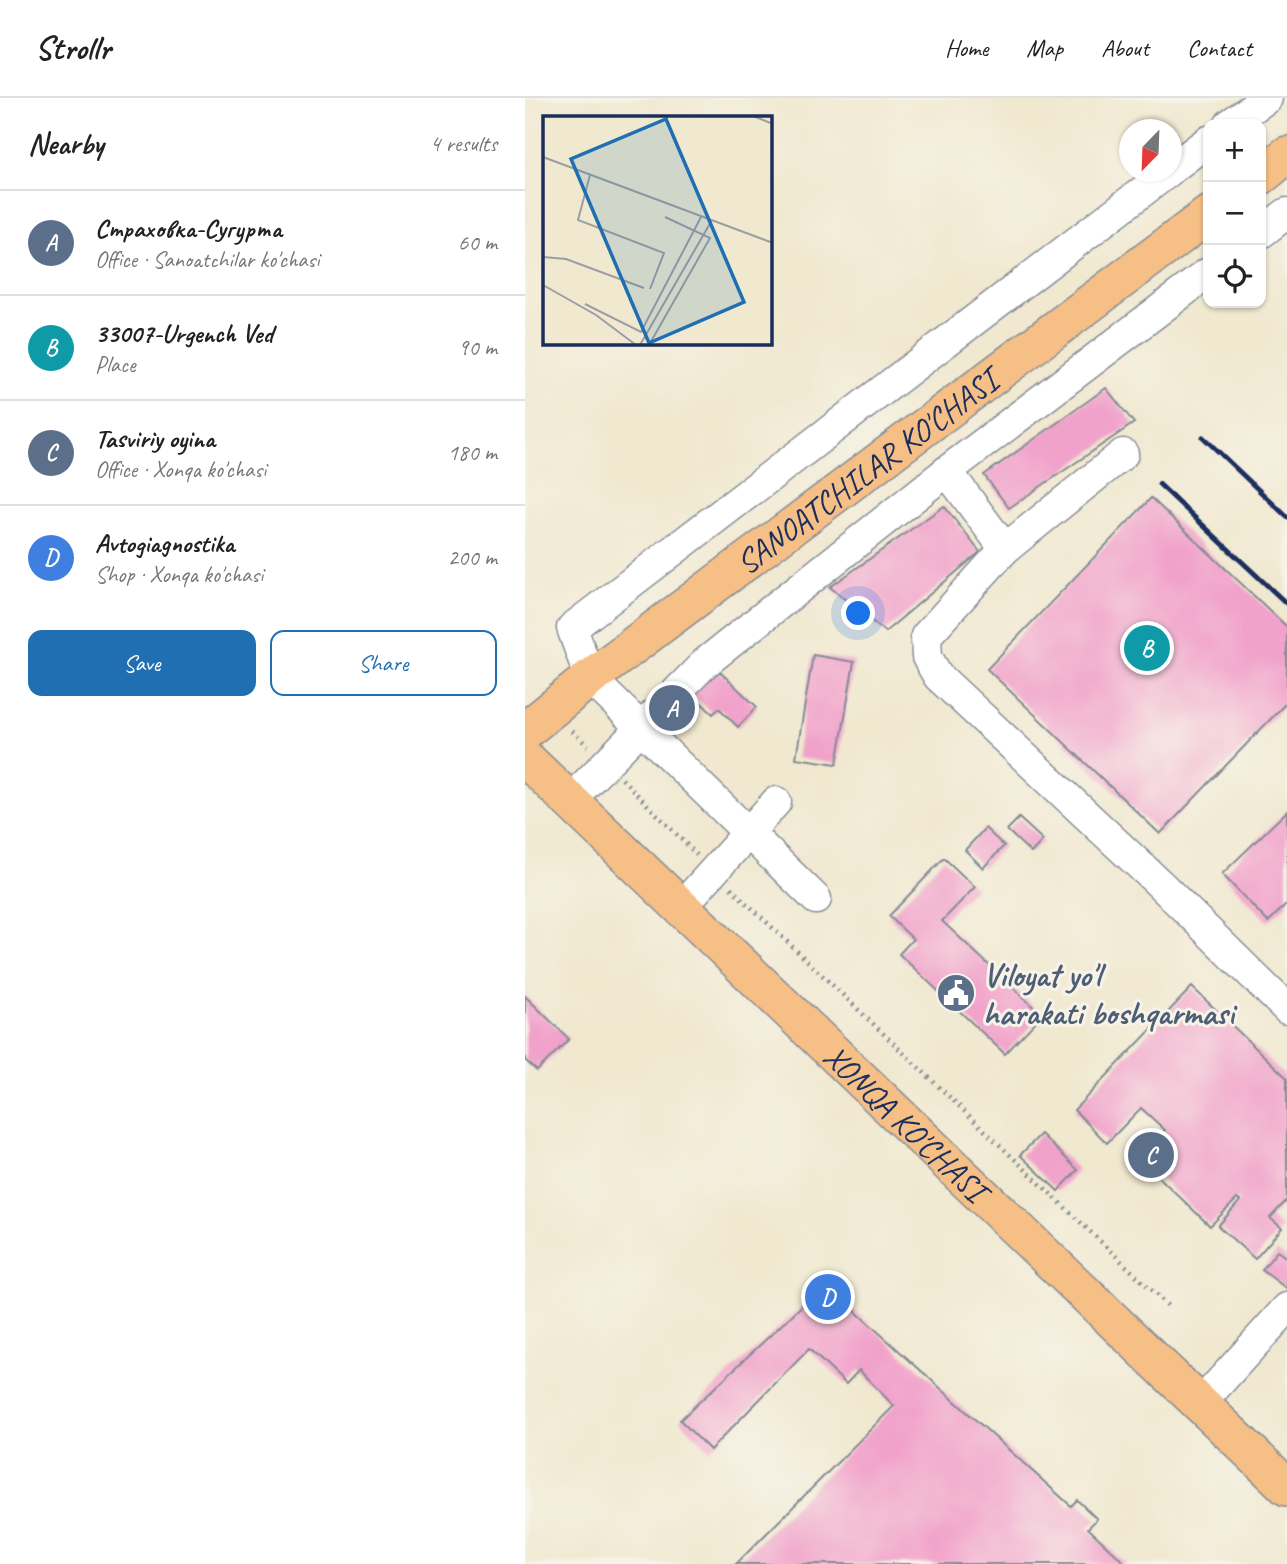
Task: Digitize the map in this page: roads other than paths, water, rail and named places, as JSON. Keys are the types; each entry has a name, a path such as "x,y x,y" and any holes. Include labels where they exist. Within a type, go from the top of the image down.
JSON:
{"main road":[{"path":"1266,172 1287,155"},
{"name":"SANOATCHILAR KO'CHASI","path":"537,721 590,678 1203,219"},
{"name":"XONQA KO'CHASI","path":"525,758 571,799 1287,1488"}],"lane":[{"path":"1237,119 1267,98"},
{"path":"1182,161 1203,145"},
{"path":"815,899 590,678 572,628 1154,182"},
{"path":"1266,229 1287,213"},
{"path":"571,799 705,663 947,471 1203,277"},
{"path":"1123,454 1005,549 926,636 927,657 938,676 1162,886 1287,1009"},
{"path":"947,471 1005,549"},
{"path":"682,906 776,802"},
{"path":"1200,1404 1287,1308"}],"railway":[{"path":"1203,437 1287,517"},
{"path":"1159,484 1287,604"}],"place":[{"name":"33007-Urgench Ved","path":"1147,648"},
{"name":"Страховка-Сугурта","path":"672,708"},
{"name":"Viloyat yo'l harakati boshqarmasi","path":"956,993"},
{"name":"Tasviriy oyina","path":"1151,1155"},
{"name":"Avtogiagnostika","path":"828,1297"}]}
